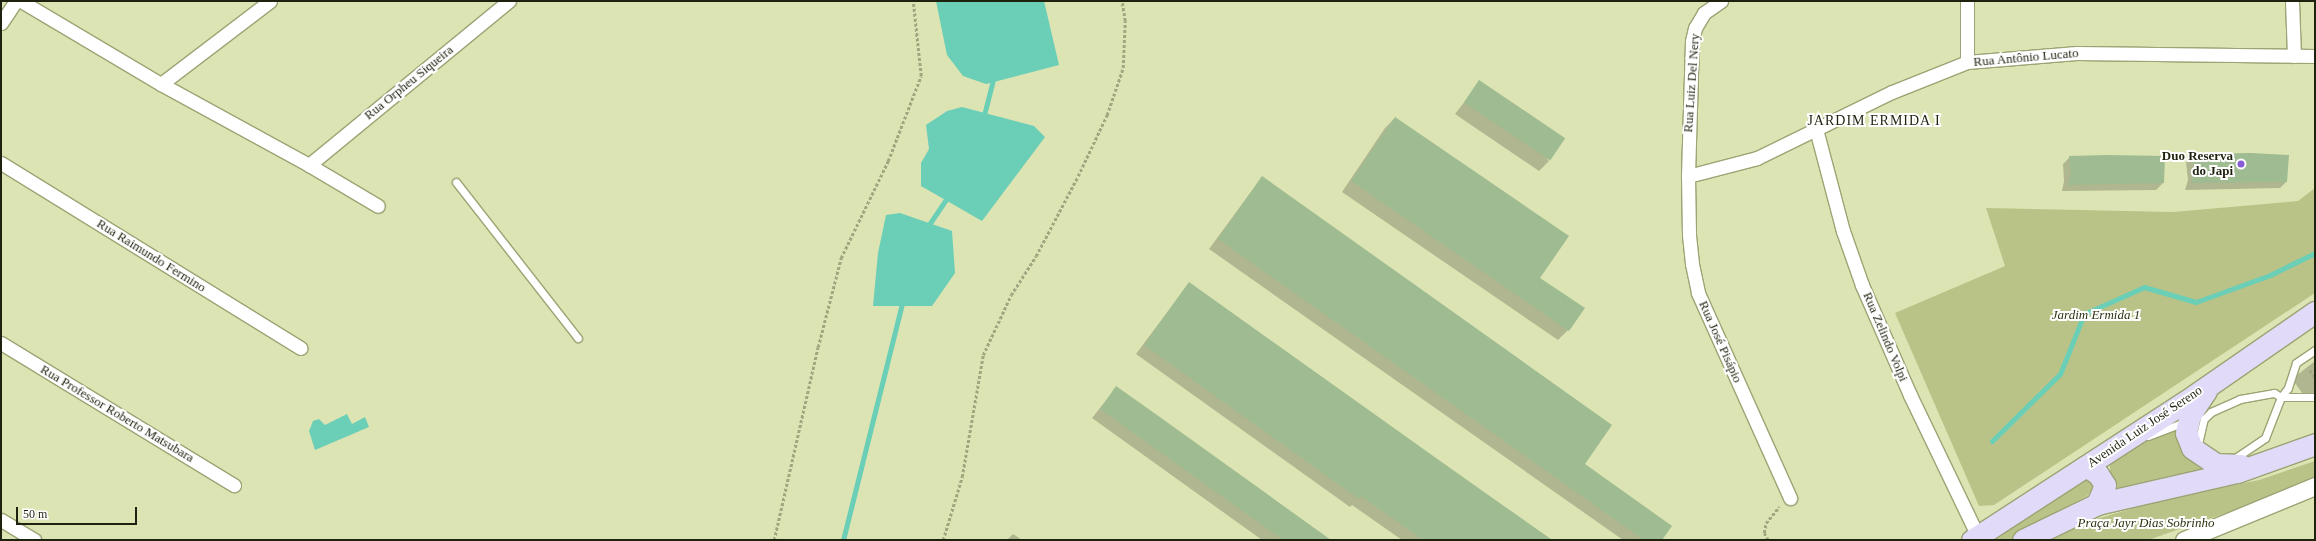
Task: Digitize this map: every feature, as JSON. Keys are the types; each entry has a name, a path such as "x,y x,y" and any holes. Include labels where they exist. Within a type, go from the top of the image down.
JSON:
{"main road":[{"name":"Avenida Luiz José Sereno","path":"1975,538 2086,466 2315,312"},
{"path":"2220,376 2204,393 2189,421 2186,433 2192,448 2199,454 2223,465 2246,465 2269,460"},
{"path":"2023,540 2097,504 2237,472 2315,444"},
{"path":"2086,466 2098,474 2105,485 2097,504"}],"street":[{"path":"1,23 16,1"},
{"path":"21,1 161,84 309,165 378,206"},
{"path":"161,84 270,1"},
{"name":"Rua Orpheu Siqueira","path":"309,165 509,1"},
{"name":"Rua Luiz Del Nery","path":"1688,176 1692,41 1695,28 1704,13 1721,1"},
{"path":"1967,1 1967,62"},
{"path":"2292,1 2294,56"},
{"name":"Rua Antônio Lucato","path":"1688,176 1757,158 1892,92 1967,62 2077,53 2315,56"},
{"name":"Rua Zelindo Volpi","path":"1816,129 1843,231 1862,285 1975,538"},
{"name":"Rua Raimundo Fermino","path":"1,163 301,348"},
{"name":"Rua José Pisápio","path":"1688,176 1688,235 1698,293 1790,498"},
{"name":"Rua Professor Roberto Matsubara","path":"1,343 234,485"},
{"path":"2184,540 2315,486"},
{"path":"1,520 34,540"}],"lane":[{"path":"456,182 578,338"},
{"path":"2223,465 2265,438 2281,397 2288,388 2296,363 2315,350"},
{"path":"2112,448 2189,421 2240,398 2274,393 2281,397 2315,397"},
{"path":"2199,454 2199,432 2204,419 2211,412"}],"path":[{"path":"774,540 818,347 841,258 888,161 921,76 913,1"},
{"path":"943,540 962,477 983,355 1011,295 1036,256 1078,176 1107,115 1124,68 1125,20 1122,1"},
{"path":"2310,370 2315,377"},
{"path":"1768,540 1764,533 1766,523 1771,513 1790,498"}],"green space":[{"name":"Jardim Ermida 1","path":"2315,188 2315,293 1994,505 1979,506 1895,313 2005,266 1986,208 2173,212 2298,201"},
{"name":"Praça Jayr Dias Sobrinho","path":"2189,406 2178,440 2210,471 2110,492 2110,460"},
{"name":"Praça Jayr Dias Sobrinho","path":"2315,461 2315,482 2148,540 2047,540 2096,519 2166,499 2259,480"},
{"name":"Praça Jayr Dias Sobrinho","path":"2083,480 2091,482 2093,488 2087,496 2041,520 2010,540 1994,540 2072,484"}],"water":[{"path":"936,1 1044,1 1059,65 986,84 963,76 947,55"},
{"path":"962,107 1034,126 1045,137 982,221 921,186 921,163 929,149 926,125 947,111"},
{"path":"900,213 952,231 955,273 932,306 873,306 878,253 886,215"},
{"path":"347,414 352,424 365,417 369,427 315,450 309,431 313,421 319,419 325,425"}],"building":[{"path":"1479,80 1565,138 1550,161 1464,102"},
{"path":"1395,117 1569,236 1540,278 1585,308 1569,331 1351,181"},
{"name":"Duo Reserva do Japi","path":"2251,153 2289,155 2287,182 2191,183 2194,172 2193,154"},
{"name":"Duo Reserva do Japi","path":"2069,156 2165,156 2164,183 2068,185 2071,173"},
{"path":"1262,176 1612,425 1585,464 1672,526 1662,540 1644,540 1218,239"},
{"path":"1189,282 1552,540 1423,540 1361,496 1359,499 1144,345"},
{"path":"1116,386 1331,540 1284,540 1100,409"}],"waterway":[{"path":"983,119 994,76"},
{"path":"926,229 948,196"},
{"path":"1992,441 2060,374 2084,314 2144,287 2196,302 2270,275 2315,253"},
{"path":"843,540 903,300"}],"place":[{"name":"Duo Reserva do Japi","path":"2241,164"}],"district":[{"name":"JARDIM ERMIDA I","path":"1874,121"}]}
